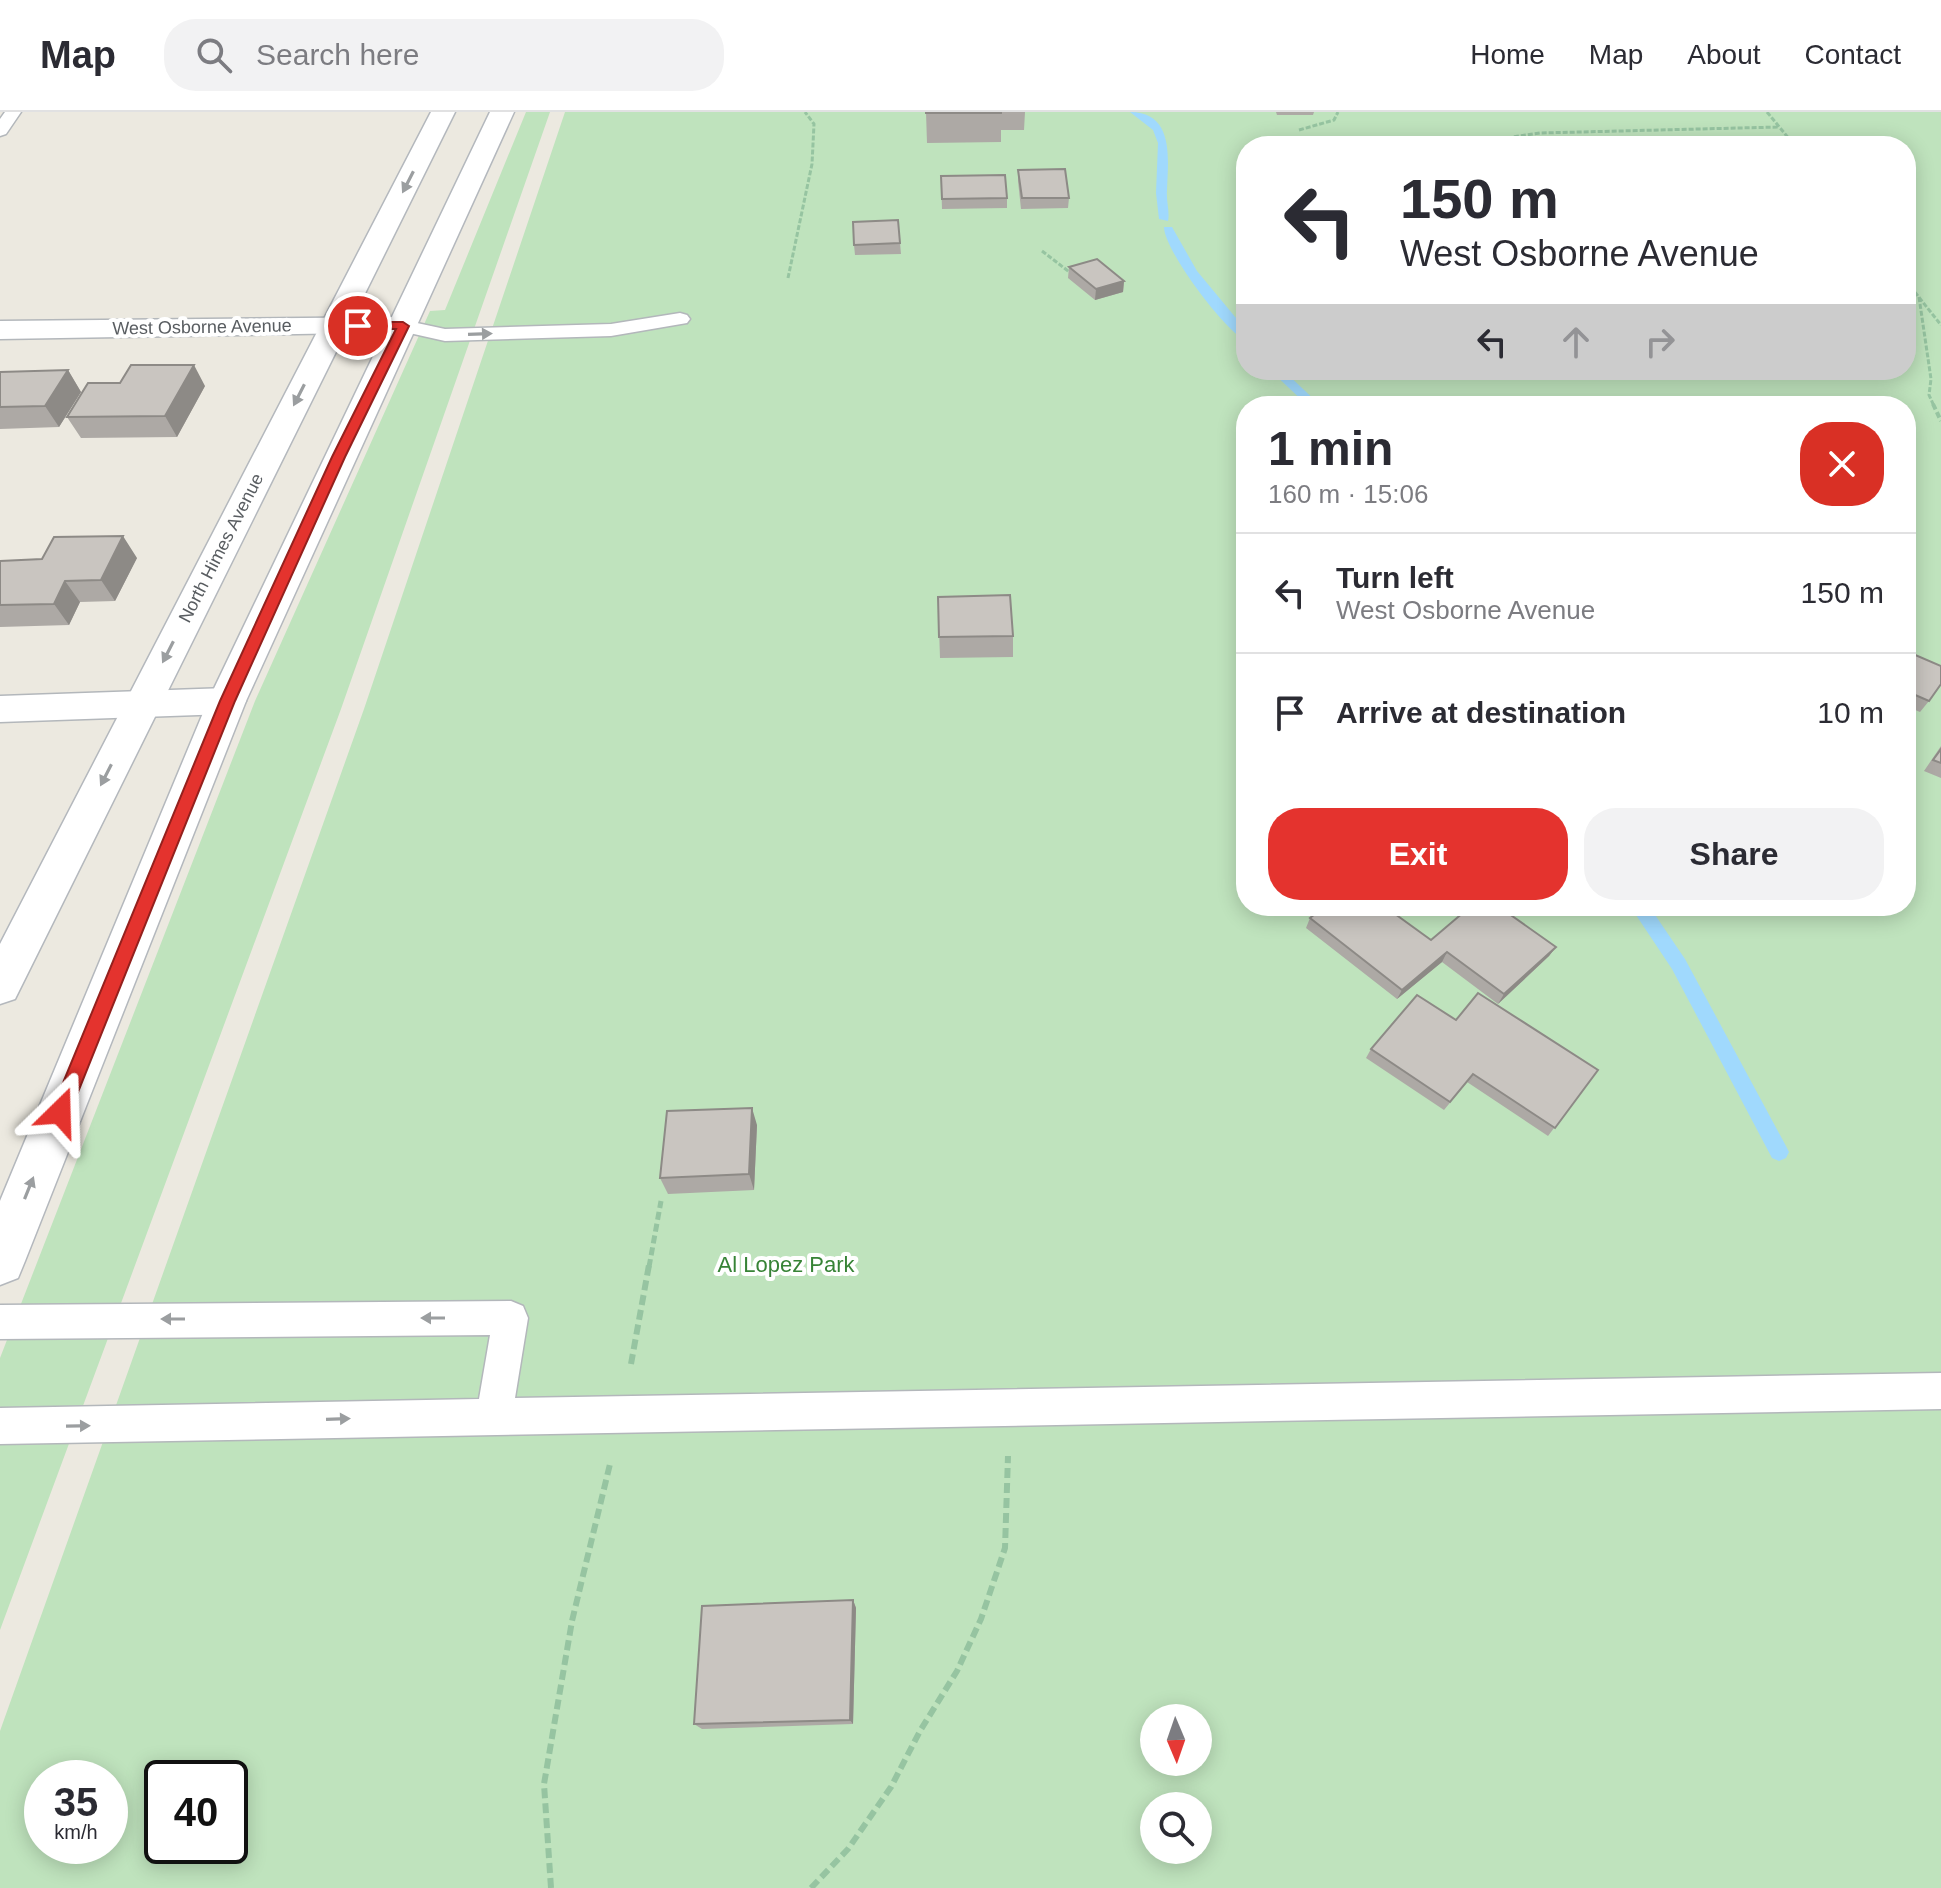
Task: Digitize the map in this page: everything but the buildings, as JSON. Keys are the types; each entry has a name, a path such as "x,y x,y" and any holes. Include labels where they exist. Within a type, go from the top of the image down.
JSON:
{"street":[{"name":"North Himes Avenue","path":"0,986 443,112"},
{"path":"0,1261 227,701 502,112"},
{"name":"West Osborne Avenue","path":"0,330 403,326"},
{"path":"0,709 227,701"}],"lane":[{"path":"0,131 13,112"},
{"path":"403,326 445,335 611,330 680,319 616,311 511,313"},
{"path":"403,326 451,315"},
{"path":"0,1322 511,1318 494,1417"},
{"path":"0,1426 1941,1391"}],"path":[{"path":"788,278 812,164 814,124 805,112"},
{"path":"1299,130 1334,120 1338,112"},
{"path":"1767,112 1787,136"},
{"path":"1519,136 1779,127"},
{"path":"1042,251 1072,274"},
{"path":"1916,293 1941,325"},
{"path":"1919,297 1931,379 1929,395 1941,421"},
{"path":"644,1300 661,1201"},
{"path":"811,1888 848,1849 891,1787 920,1731 957,1671 981,1619 1005,1548 1009,1407"},
{"path":"551,1888 544,1784 572,1621 614,1449"}],"green space":[{"path":"526,112 550,112 341,709 0,1630 0,1358 255,701 430,311 445,310"},
{"name":"Al Lopez Park","path":"565,112 1941,112 1941,1888 0,1888 0,1731 364,709"}],"waterway":[{"path":"1135,112 1157,129 1163,143 1161,193 1164,219"},
{"path":"1168,229 1193,272 1236,325"},
{"path":"1287,380 1304,396"},
{"path":"1646,916 1679,964 1779,1152"}],"route":[{"path":"60,1112 227,701 403,326 358,326"}]}
